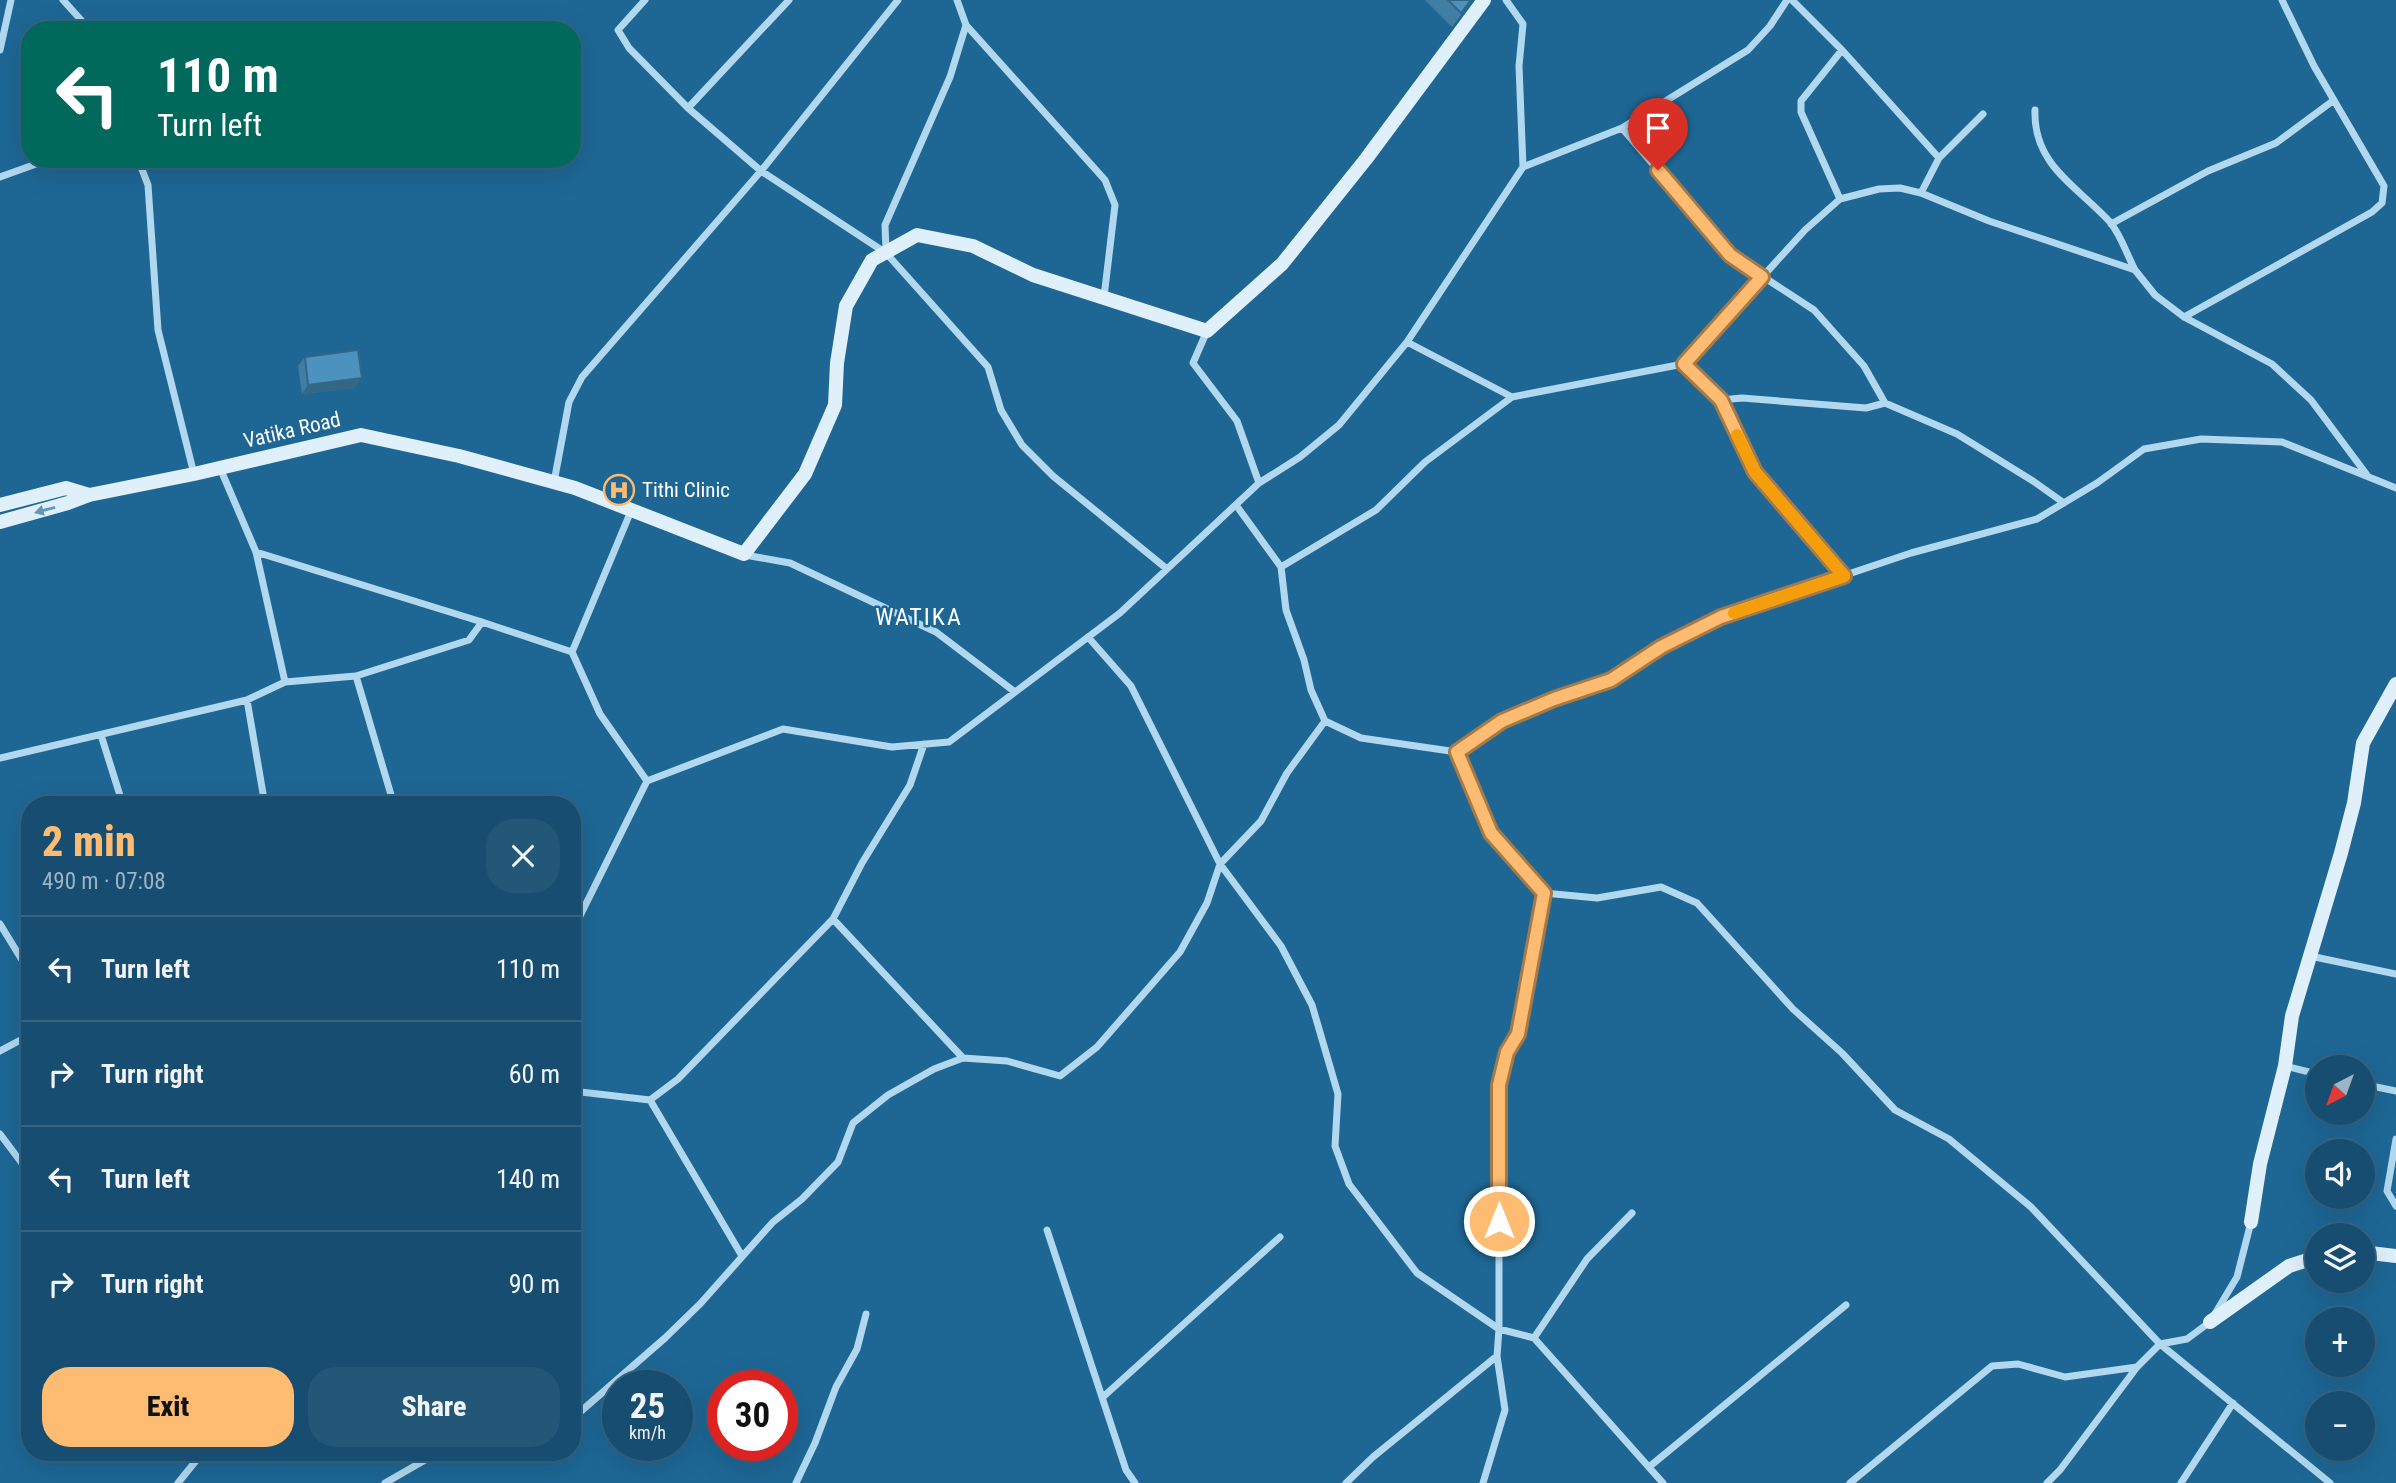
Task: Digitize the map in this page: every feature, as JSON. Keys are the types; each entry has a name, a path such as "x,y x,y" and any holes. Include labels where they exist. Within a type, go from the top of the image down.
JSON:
{"street":[{"path":"0,50 11,0"},
{"path":"64,0 82,21"},
{"path":"645,0 618,30 629,48 688,108 761,171 886,253 988,367 1001,410 1022,445 1053,476 1167,569"},
{"path":"688,108 789,0"},
{"path":"554,482 569,402 582,377 761,171 898,0"},
{"path":"957,0 966,25 1105,180 1115,205 1104,298"},
{"path":"1259,483 1237,421 1193,363 1207,331 1282,264 1366,159 1484,0"},
{"path":"1506,0 1522,24 1518,65 1523,167"},
{"path":"581,914 647,781 783,729 892,747 949,742 1120,613 1259,483 1300,457 1339,425 1406,342 1523,167 1622,128 1748,50 1770,26 1787,0"},
{"path":"1792,0 1842,50 1939,159"},
{"path":"2184,317 2372,212 2382,203 2384,186 2315,66 2282,0"},
{"path":"886,253 885,225 950,77 966,25"},
{"path":"1840,199 1801,112 1801,101 1842,50"},
{"path":"2111,224 2208,171 2276,143 2334,100"},
{"path":"2035,110 2034,128 2043,153 2078,194 2111,224 2135,270 2155,295 2184,317 2272,364 2311,400 2368,477"},
{"path":"1921,193 1939,159 1983,114"},
{"path":"1622,128 1730,255 1814,310 1864,366 1885,403"},
{"path":"0,177 25,168"},
{"path":"141,168 148,185 158,330 194,474"},
{"path":"1280,566 1376,510 1426,463 1512,397 1684,364 1805,230 1840,199 1900,188 1921,193 1989,220 2135,270"},
{"path":"1015,692 936,632 790,563 744,555 805,474 835,405 837,363 846,306 872,260 918,235 973,246 1033,275 1207,331"},
{"path":"1406,342 1512,397"},
{"path":"1684,364 1721,400 1755,472 1844,576"},
{"path":"1721,400 1742,398 1866,408 1885,403 1957,433 2064,503"},
{"name":"Vatika Road","path":"0,522 89,495 194,474 361,435 459,456 554,482 744,555"},
{"path":"1236,505 1280,566 1286,610 1304,660 1311,690 1325,720 1361,738 1457,752 1502,721 1554,699 1611,680 1661,647 1721,617 1911,553 2037,519 2097,483 2144,449 2201,439 2282,442 2396,488"},
{"path":"220,468 256,552 285,681"},
{"path":"0,505 66,488 89,495"},
{"path":"632,510 572,652 600,714 647,781"},
{"path":"256,552 572,652"},
{"path":"0,758 247,700 285,681 356,676 469,640 482,622"},
{"path":"1088,637 1131,686 1220,864 1281,946 1312,1005 1338,1094 1335,1146 1349,1184 1417,1273 1499,1329 1534,1338 1663,1483"},
{"path":"356,676 391,796"},
{"path":"2210,1322 2238,1277 2251,1222 2260,1164 2285,1066 2292,1016 2354,803 2363,743 2396,684"},
{"path":"247,700 263,796"},
{"path":"581,1411 674,1329 700,1304 773,1222 803,1199 838,1162 853,1123 888,1095 934,1069 963,1059 1007,1061 1060,1076 1097,1047 1180,952 1207,903 1220,864 1261,821 1287,773 1325,720"},
{"path":"101,735 120,796"},
{"path":"581,1092 650,1100 678,1079 833,919 862,863 910,785 924,744"},
{"path":"1457,752 1491,833 1544,893 1597,898 1661,887 1697,903 1793,1009 1842,1053 1895,1110 1949,1139 2031,1207 2160,1343 2330,1483"},
{"path":"1483,1483 1505,1410 1497,1356 1499,1085 1507,1052 1518,1034 1544,893"},
{"path":"833,919 963,1059"},
{"path":"0,924 21,958"},
{"path":"2310,956 2396,974"},
{"path":"0,1052 21,1040"},
{"path":"2285,1066 2305,1071"},
{"path":"2375,1087 2396,1091"},
{"path":"650,1100 742,1255"},
{"path":"0,1134 21,1162"},
{"path":"2396,1139 2387,1191 2396,1206"},
{"path":"1534,1338 1587,1259 1632,1213"},
{"path":"1047,1230 1126,1470 1135,1483"},
{"path":"1102,1397 1279,1237"},
{"path":"2375,1254 2396,1256"},
{"path":"2047,1483 2060,1470 2137,1367 2160,1343 2188,1339 2289,1266 2305,1261"},
{"path":"1649,1467 1846,1304"},
{"path":"796,1483 815,1443 836,1387 856,1349 866,1314"},
{"path":"1346,1483 1373,1457 1497,1356"},
{"path":"1850,1483 1992,1366 2018,1364 2065,1377 2137,1367"},
{"path":"2181,1483 2233,1403"},
{"path":"178,1483 196,1461"},
{"path":"385,1483 423,1461"}],"building":[{"path":"1448,0 1471,0 1461,13"},
{"path":"358,350 362,378 308,385 305,357"}],"slow traffic":[{"path":"1734,613 1844,576 1755,472 1737,435"}],"place":[{"name":"Tithi Clinic","path":"619,490"}],"district":[{"name":"WATIKA","path":"919,617"}],"route":[{"path":"1499,1221 1499,1085 1507,1052 1518,1034 1544,893 1491,833 1457,752 1502,721 1554,699 1611,680 1661,647 1721,617 1844,576 1755,472 1721,400 1684,364 1762,277 1730,255 1658,170"}]}
